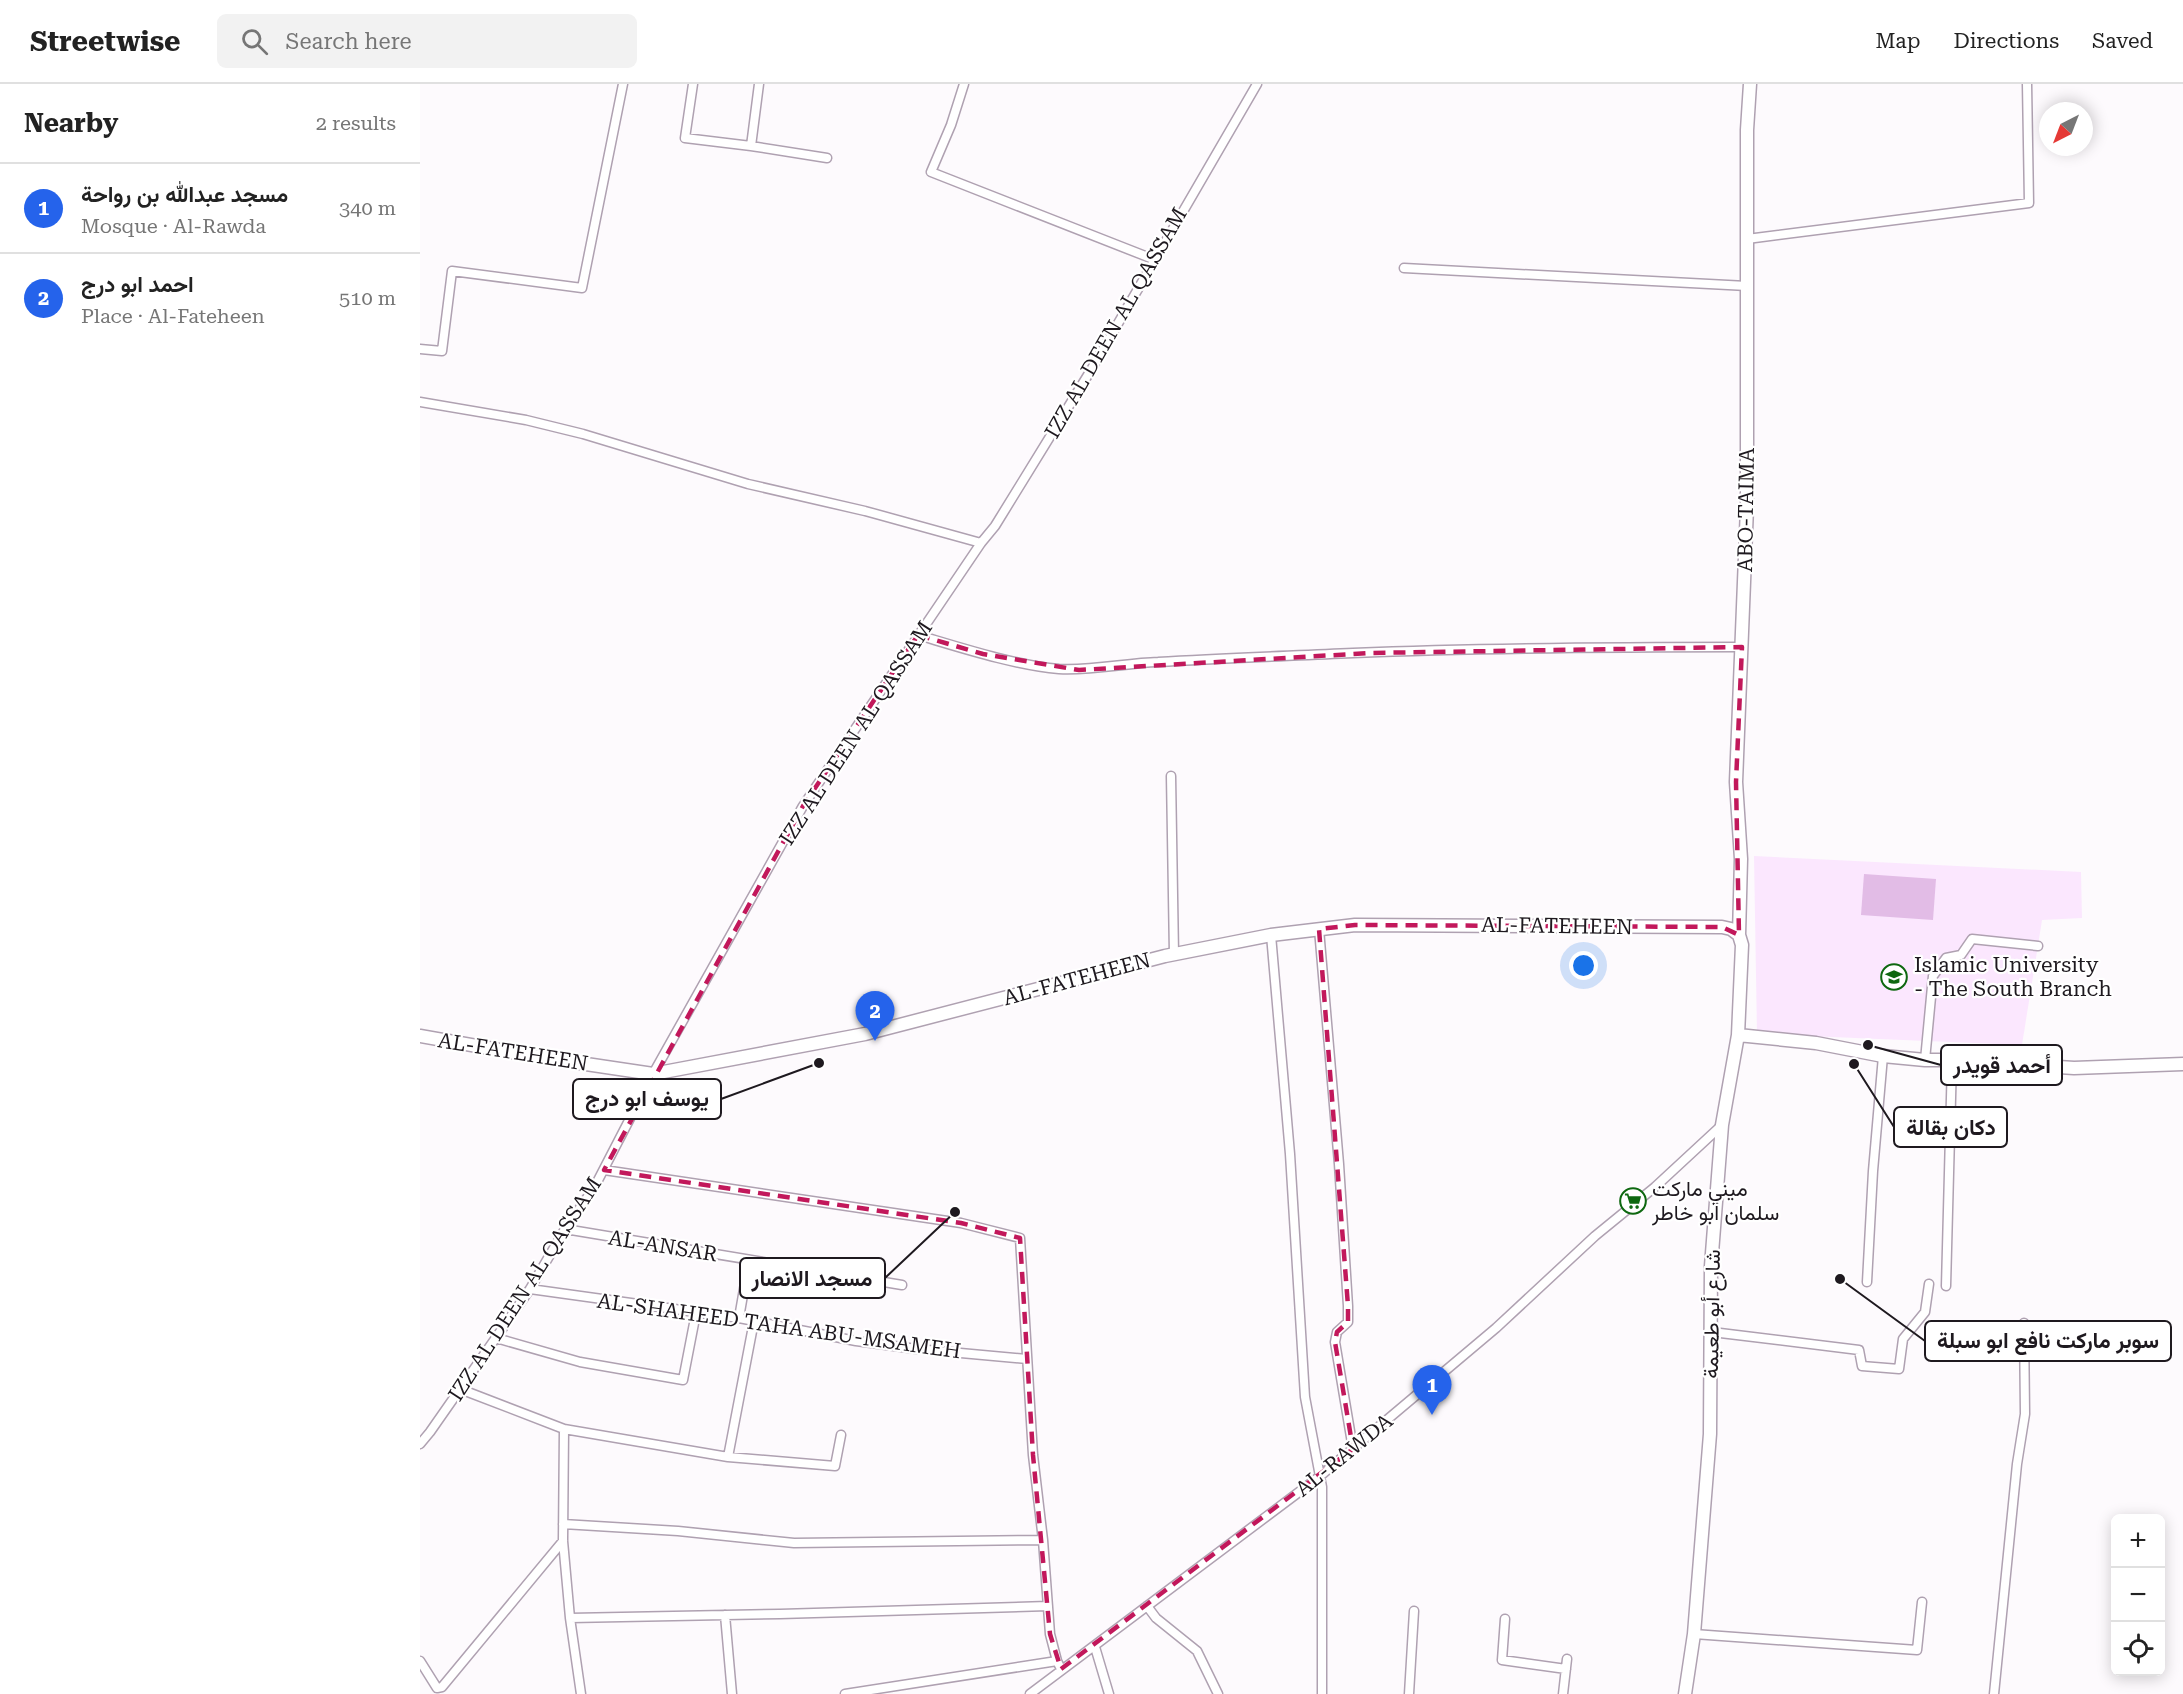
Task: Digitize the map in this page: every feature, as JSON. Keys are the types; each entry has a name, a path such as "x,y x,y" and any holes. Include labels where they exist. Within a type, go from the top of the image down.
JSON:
{"street":[{"path":"420,349 442,351 453,271 582,288 623,84"},
{"path":"693,84 685,138 827,158"},
{"path":"751,146 759,84"},
{"path":"964,84 951,125 931,172 1153,259"},
{"name":"IZZ AL DEEN AL QASSAM","path":"420,1444 530,1289 565,1229 604,1170 653,1074 803,806 981,543 995,526 1091,370 1153,259 1257,84"},
{"name":"ABO-TAIMA","path":"1739,936 1741,859 1736,782 1747,507 1747,130 1750,84"},
{"path":"1747,239 2029,203 2026,84"},
{"path":"1404,268 1747,286"},
{"path":"420,402 526,420 583,434 747,484 865,511 981,543"},
{"path":"918,635 983,654 1056,668 1079,670 1132,663 1370,653 1549,647 1742,647"},
{"path":"1171,776 1174,955"},
{"name":"AL-FATEHEEN","path":"420,1036 653,1074 865,1034 1174,955 1271,935 1355,925 1722,927 1731,929 1739,936"},
{"path":"1319,929 1339,1164 1348,1306 1348,1322 1337,1332 1335,1342 1353,1449"},
{"path":"1271,935 1290,1154 1305,1398 1322,1488 1322,1694"},
{"name":"شارع أبو طعيمة","path":"1685,1694 1694,1634 1710,1434 1711,1266 1722,1125 1738,1035 1742,945 1739,936"},
{"path":"1925,1060 1933,976 1946,958 1961,955 1972,939 2038,946"},
{"path":"1738,1035 1816,1043 1883,1056 1925,1060 2074,1068 2183,1064"},
{"path":"1867,1282 1873,1171 1883,1056"},
{"path":"1946,1286 1952,1060"},
{"name":"AL-RAWDA","path":"1030,1694 1059,1665 1095,1647 1319,1477 1496,1328 1595,1236 1655,1186 1722,1125"},
{"path":"604,1170 961,1223 1020,1238 1033,1455 1043,1540 1050,1634 1059,1665 845,1694"},
{"name":"AL-ANSAR","path":"565,1229 902,1285"},
{"path":"739,1318 749,1260"},
{"path":"1712,1332 1859,1350 1862,1366 1899,1369 1903,1339 1925,1312 1929,1284"},
{"name":"AL-SHAHEED TAHA ABU-MSAMEH","path":"530,1289 739,1318 856,1341 1027,1359"},
{"path":"496,1338 580,1362 683,1380 696,1313"},
{"path":"728,1457 754,1321"},
{"path":"1995,1694 2009,1532 2025,1414 2024,1323"},
{"path":"460,1389 564,1430 728,1457 836,1466 841,1435"},
{"path":"564,1430 563,1541 570,1618 581,1694"},
{"path":"563,1524 794,1543 1043,1540"},
{"path":"420,1661 437,1688 442,1687 563,1541"},
{"path":"1694,1634 1917,1650 1922,1602"},
{"path":"570,1618 1048,1606"},
{"path":"1147,1606 1156,1618 1197,1651 1218,1694"},
{"path":"1410,1694 1414,1611"},
{"path":"725,1615 732,1694"},
{"path":"1505,1619 1502,1660 1566,1670"},
{"path":"1095,1647 1109,1694"},
{"path":"1563,1694 1568,1659"}],"highlighted area":[{"path":"918,635 983,654 1079,670 1370,653 1742,647 1736,782 1739,935 1722,927 1355,925 1319,929 1348,1306 1348,1322 1337,1332 1335,1342 1353,1449 1061,1669 1050,1634 1033,1455 1020,1238 961,1223 604,1170 803,806"}],"shaded area":[{"name":"Islamic University - The South Branch","path":"1754,856 2081,872 2082,918 2042,920 2022,1045 1757,1034"},
{"path":"1864,874 1936,879 1933,920 1861,915"}],"place":[{"name":"Islamic University - The South Branch","path":"1894,977"},
{"name":"احمد ابو درج","path":"875,1041"},
{"name":"أحمد قويدر","path":"1868,1045"},
{"name":"يوسف ابو درج","path":"819,1063"},
{"name":"دكان بقالة","path":"1854,1064"},
{"name":"ميني ماركت سلمان ابو خاطر","path":"1633,1201"},
{"name":"مسجد الانصار","path":"955,1212"},
{"name":"سوبر ماركت نافع ابو سبلة","path":"1840,1279"},
{"name":"مسجد عبدالله بن رواحة","path":"1432,1415"}]}
